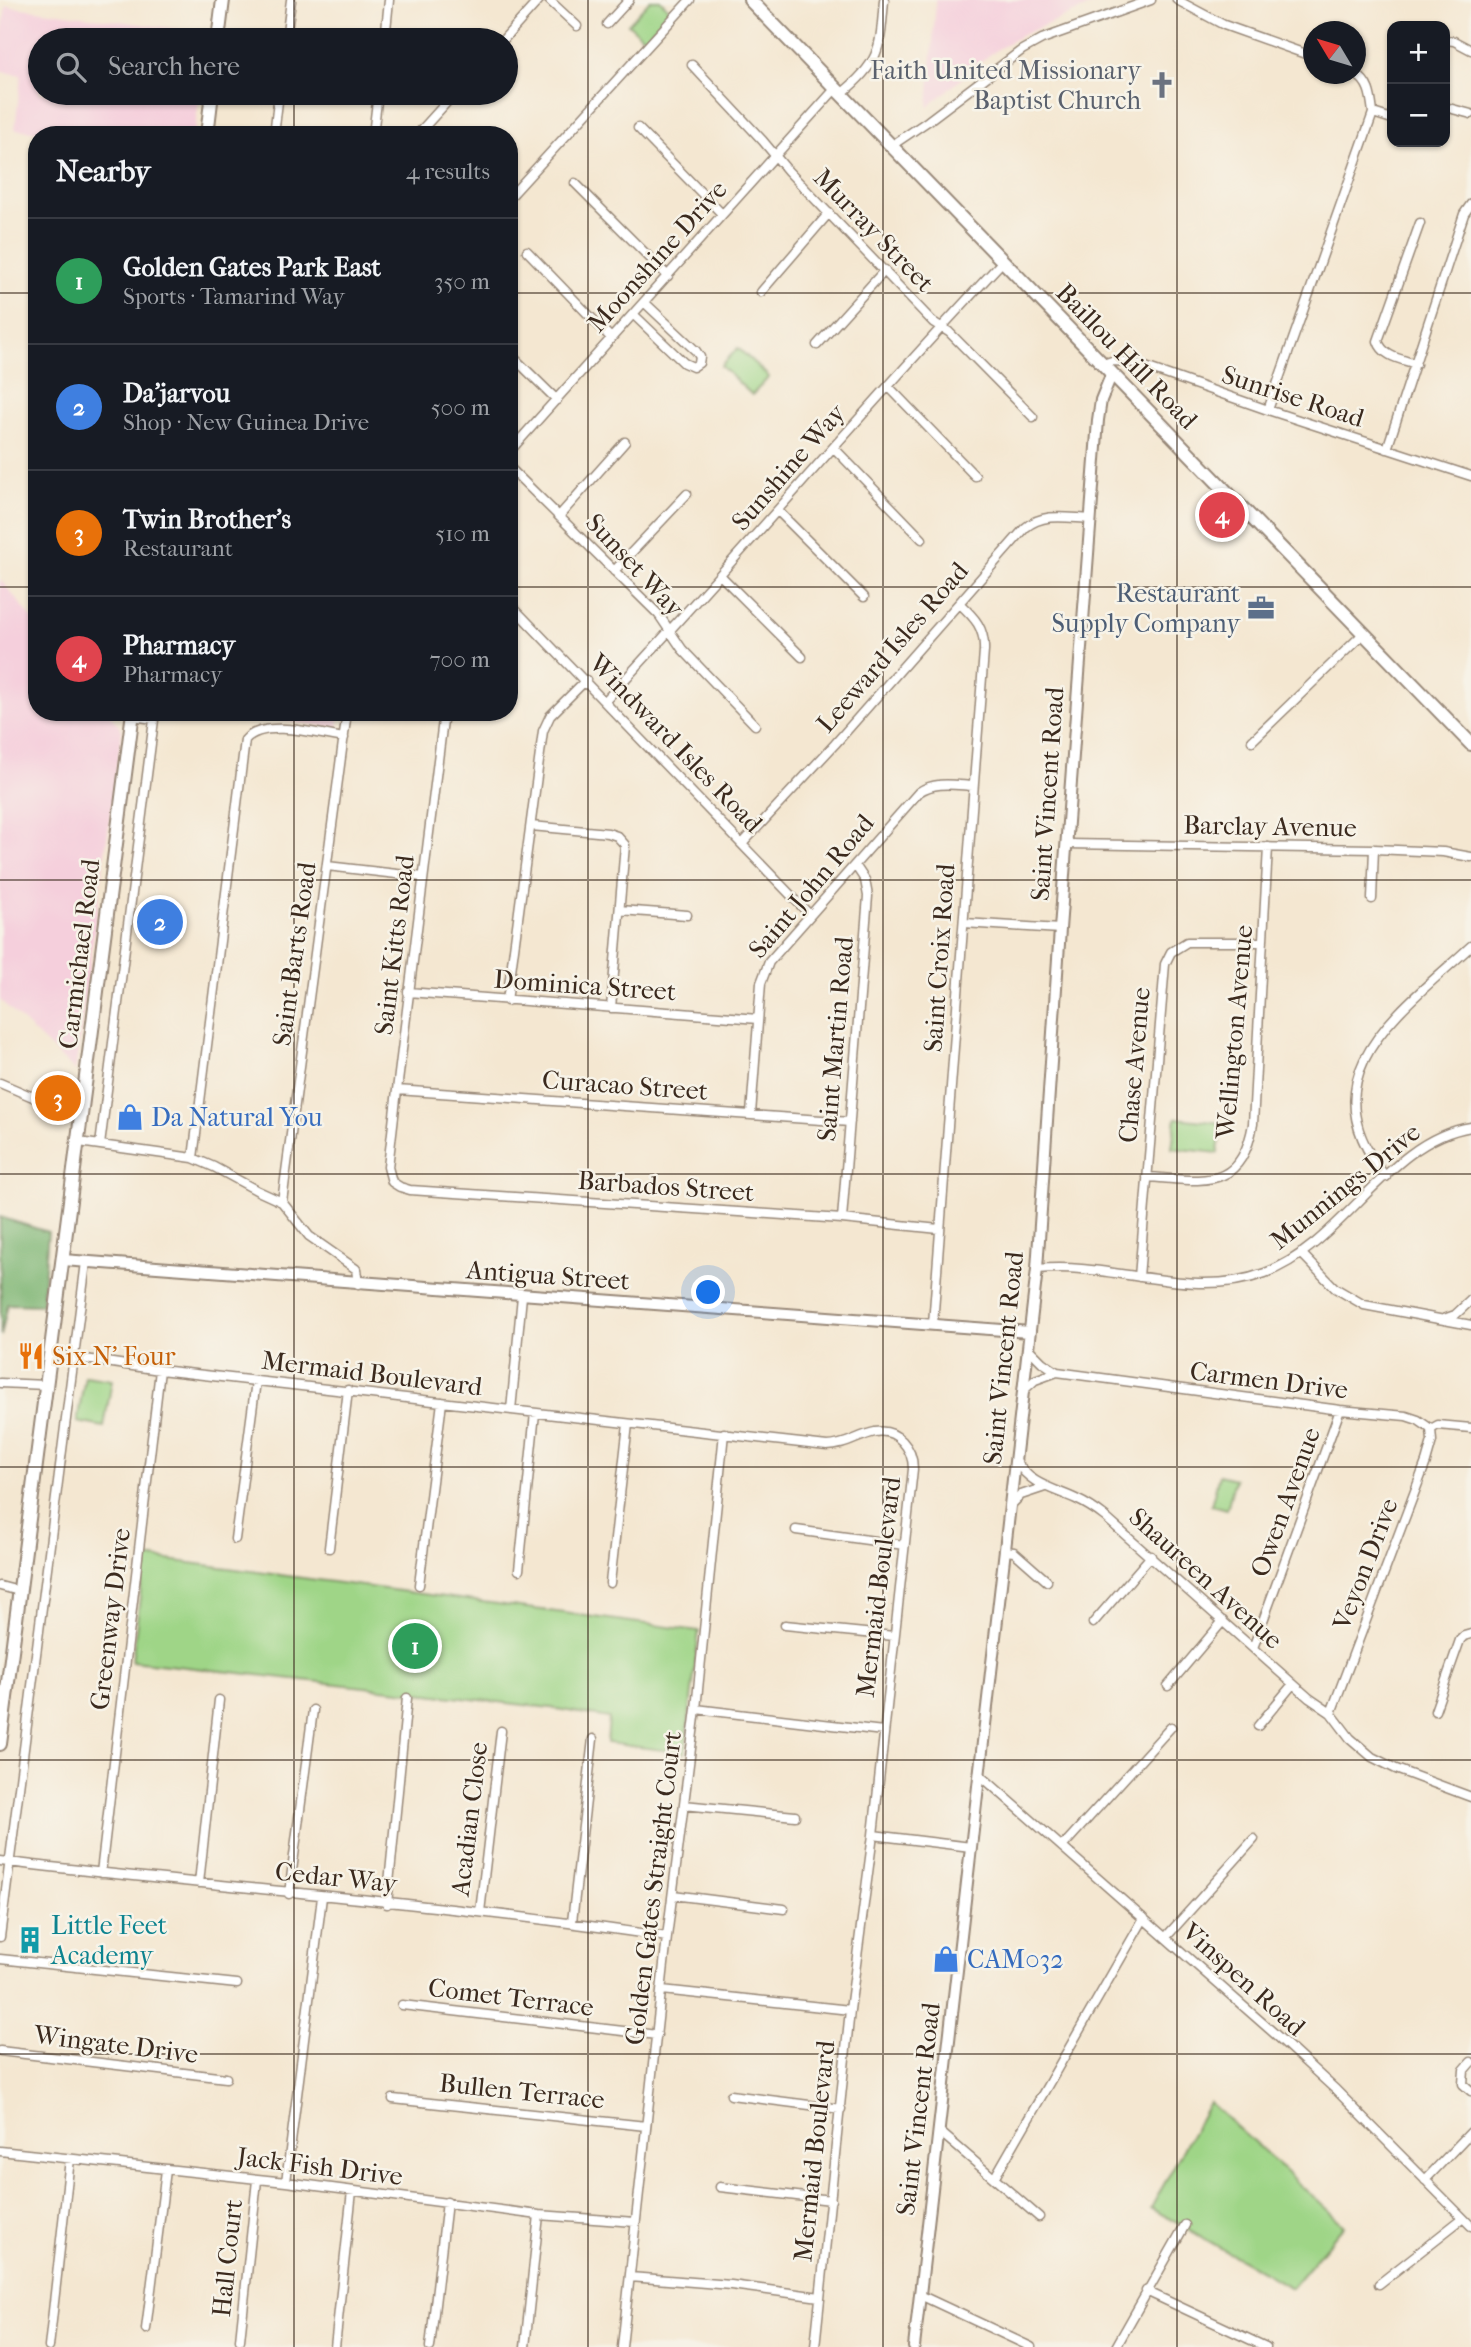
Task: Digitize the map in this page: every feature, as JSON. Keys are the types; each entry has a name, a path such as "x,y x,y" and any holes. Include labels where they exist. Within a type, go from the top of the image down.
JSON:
{"main road":[{"path":"220,28 223,0"},
{"name":"Baillou Hill Road","path":"750,0 1471,744"},
{"path":"207,126 210,105"},
{"name":"Carmichael Road","path":"0,1744 7,1646 19,1591 51,1354 131,721"}],"street":[{"path":"288,28 291,0"},
{"path":"386,28 389,0"},
{"path":"513,28 539,0"},
{"path":"549,0 578,26"},
{"path":"607,24 629,0"},
{"path":"518,188 690,0"},
{"name":"Moonshine Drive","path":"518,442 775,155 839,91 858,81 876,58 881,38 884,0"},
{"path":"891,146 1021,50 1042,39 1151,0"},
{"path":"1177,0 1224,25 1303,53"},
{"path":"1450,40 1471,50"},
{"name":"Murray Street","path":"692,65 933,322 949,332 1033,417"},
{"path":"1268,410 1373,113 1366,84"},
{"path":"275,126 278,105"},
{"path":"374,126 377,105"},
{"path":"425,126 444,105"},
{"path":"1450,108 1471,114"},
{"path":"1373,113 1387,117"},
{"path":"638,128 722,214"},
{"path":"575,183 668,276"},
{"path":"1387,449 1464,214 1471,204"},
{"path":"761,292 829,213"},
{"path":"1416,364 1387,354 1379,347 1378,341 1420,223"},
{"path":"527,251 611,338"},
{"name":"Sunshine Way","path":"605,701 1003,261"},
{"path":"817,345 885,270"},
{"path":"633,314 684,363 693,367 698,364 700,359 696,351 644,302"},
{"name":"Sunrise Road","path":"1107,369 1122,360 1131,362 1268,410 1471,475"},
{"path":"518,362 557,400"},
{"name":"Saint Vincent Road","path":"914,2347 1037,1269 1090,519 1099,409 1107,369"},
{"path":"888,386 975,476"},
{"path":"560,515 625,442"},
{"path":"834,448 922,539"},
{"name":"Sunset Way","path":"518,475 659,615 682,649 755,725"},
{"path":"614,571 687,494"},
{"path":"778,511 864,597"},
{"name":"Leeward Isles Road","path":"743,843 1030,523 1048,517 1090,519"},
{"path":"720,576 802,657"},
{"name":"Saint Croix Road","path":"933,1324 984,642 979,623 960,603"},
{"name":"Windward Isles Road","path":"518,612 810,915"},
{"path":"1252,741 1364,633"},
{"path":"507,1001 545,724 586,680"},
{"path":"100,1145 154,721"},
{"name":"Saint Barts Road","path":"282,1202 344,738 344,721"},
{"name":"Saint Kitts Road","path":"392,1182 388,1167 443,721"},
{"path":"193,1158 246,740 251,734 268,728 344,738"},
{"name":"Saint John Road","path":"751,1114 762,978 766,966 923,789 939,784 973,786"},
{"path":"531,826 608,833 620,839 625,850 611,1008"},
{"name":"Barclay Avenue","path":"1067,844 1374,849 1471,856"},
{"name":"Wellington Avenue","path":"1147,1177 1201,1180 1217,1178 1230,1172 1243,1157 1249,1142 1253,1124 1268,847"},
{"path":"1372,899 1374,849"},
{"name":"Saint Martin Road","path":"842,1219 868,896 865,880 855,865"},
{"path":"327,866 424,877"},
{"path":"620,910 687,915"},
{"path":"964,923 1060,929"},
{"name":"Chase Avenue","path":"1139,1277 1163,974 1168,958 1177,947 1187,942 1263,942"},
{"path":"1386,1177 1373,1161 1357,1126 1355,1092 1362,1063 1374,1041 1392,1019 1471,946"},
{"name":"Dominica Street","path":"408,992 758,1019"},
{"path":"0,1083 82,1118"},
{"name":"Curacao Street","path":"397,1090 850,1122"},
{"name":"Munnings Drive","path":"1037,1269 1081,1268 1185,1283 1230,1282 1272,1270 1301,1253 1328,1231 1433,1138 1471,1127"},
{"path":"79,1142 193,1158 214,1167 282,1202 309,1236 357,1270 358,1284"},
{"name":"Barbados Street","path":"392,1182 411,1190 939,1228"},
{"path":"1301,1253 1325,1279 1354,1300 1374,1308 1471,1325"},
{"name":"Antigua Street","path":"63,1260 1030,1332"},
{"path":"0,1937 4,1861 86,1262"},
{"path":"511,1410 522,1296"},
{"path":"1441,1320 1455,1315 1471,1300"},
{"path":"1028,1348 1042,1362 1058,1372"},
{"name":"Mermaid Boulevard","path":"51,1354 160,1370 827,1446 848,1443 876,1432 886,1432 898,1438 909,1449 914,1464 873,1835 850,2010 815,2347"},
{"name":"Greenway Drive","path":"101,1873 160,1370"},
{"path":"1024,1390 1040,1377 1058,1372"},
{"name":"Carmen Drive","path":"1058,1372 1340,1410 1406,1416 1431,1429 1438,1425 1471,1428"},
{"path":"235,1539 256,1381"},
{"path":"0,1383 46,1385"},
{"path":"329,1548 348,1390"},
{"path":"419,1586 442,1402"},
{"name":"Owen Avenue","path":"1254,1648 1340,1410"},
{"path":"519,1570 535,1413"},
{"path":"610,1583 628,1424"},
{"name":"Veyon Drive","path":"1331,1713 1426,1462 1432,1441 1431,1429"},
{"name":"Golden Gates Straight Court","path":"622,2347 667,1937 696,1709 724,1433"},
{"name":"Shaureen Avenue","path":"1016,1461 1026,1474 1045,1488 1075,1498 1091,1507 1151,1556 1293,1684 1331,1713 1350,1738 1372,1757 1396,1769 1471,1797"},
{"path":"1010,1506 1021,1495 1045,1488"},
{"path":"796,1530 904,1545"},
{"path":"1005,1551 1014,1552 1047,1581"},
{"path":"1093,1623 1151,1556"},
{"path":"0,1586 19,1591"},
{"path":"1168,1686 1223,1621"},
{"path":"785,1625 894,1636"},
{"path":"1435,1711 1460,1640 1471,1634"},
{"path":"1258,1726 1293,1684"},
{"path":"387,1904 407,1698"},
{"path":"199,1883 219,1700"},
{"path":"696,1709 883,1731"},
{"path":"289,1894 313,1710"},
{"path":"1062,1847 1171,1727"},
{"name":"Acadian Close","path":"480,1912 501,1731"},
{"path":"572,1922 593,1739"},
{"name":"Vinspen Road","path":"979,1774 1336,2090 1471,2226"},
{"path":"684,1805 795,1816"},
{"path":"873,1835 971,1847"},
{"path":"1166,1937 1254,1839"},
{"name":"Cedar Way","path":"4,1861 289,1894 572,1922 667,1937"},
{"path":"673,1895 784,1909"},
{"path":"286,2182 322,1897"},
{"path":"995,2178 1144,1918"},
{"path":"0,1959 237,1984"},
{"path":"662,1990 850,2010"},
{"name":"Comet Terrace","path":"402,2005 657,2035"},
{"name":"Wingate Drive","path":"0,2051 226,2078"},
{"path":"1471,2062 1464,2070 1463,2084 1471,2091"},
{"path":"731,2095 841,2109"},
{"name":"Bullen Terrace","path":"393,2099 646,2126"},
{"path":"939,2131 1039,2217"},
{"path":"1425,2180 1471,2132"},
{"name":"Jack Fish Drive","path":"0,2151 286,2182 539,2215 635,2222"},
{"path":"49,2347 70,2159"},
{"path":"146,2329 166,2169"},
{"name":"Hall Court","path":"240,2340 257,2180"},
{"path":"720,2187 831,2200"},
{"path":"335,2347 352,2191"},
{"path":"430,2347 447,2203"},
{"path":"525,2347 539,2215"},
{"path":"1379,2284 1462,2218"},
{"path":"1116,2347 1185,2225"},
{"path":"630,2277 731,2285 820,2297"},
{"path":"1146,2291 1266,2347"},
{"path":"920,2295 1018,2344 1031,2347"}],"shaded area":[{"path":"936,0 1097,0 1097,3 1022,35 993,52 928,107"},
{"path":"6,6 171,28 28,28 28,105 198,105 195,126 28,126 28,131 15,129 21,75 0,71"},
{"path":"0,579 28,613 28,721 115,721 122,730 75,1071 0,1000"},
{"path":"286,721 339,721 338,728"}],"green space":[{"path":"650,0 660,0 670,10 645,39 628,24"},
{"path":"738,348 769,377 752,395 721,366"},
{"path":"1176,1118 1222,1123 1218,1153 1172,1148"},
{"path":"0,1217 48,1232 42,1305 8,1304 1,1336"},
{"path":"85,1376 112,1380 104,1427 77,1422"},
{"path":"1219,1475 1235,1479 1227,1509 1211,1505"},
{"path":"145,1557 699,1631 685,1753 607,1743 609,1718 551,1708 132,1661"},
{"path":"1209,2102 1344,2225 1291,2288 1151,2208"}],"place":[{"name":"Faith United Missionary Baptist Church","path":"1162,85"},
{"name":"Pharmacy","path":"1222,515"},
{"name":"Restaurant Supply Company","path":"1261,608"},
{"name":"Da'jarvou","path":"160,922"},
{"name":"Twin Brother's","path":"58,1098"},
{"name":"Da Natural You","path":"130,1117"},
{"name":"Six N' Four","path":"31,1356"},
{"name":"Golden Gates Park East","path":"415,1646"},
{"name":"Little Feet Academy","path":"30,1940"},
{"name":"CAM032","path":"946,1959"}]}
